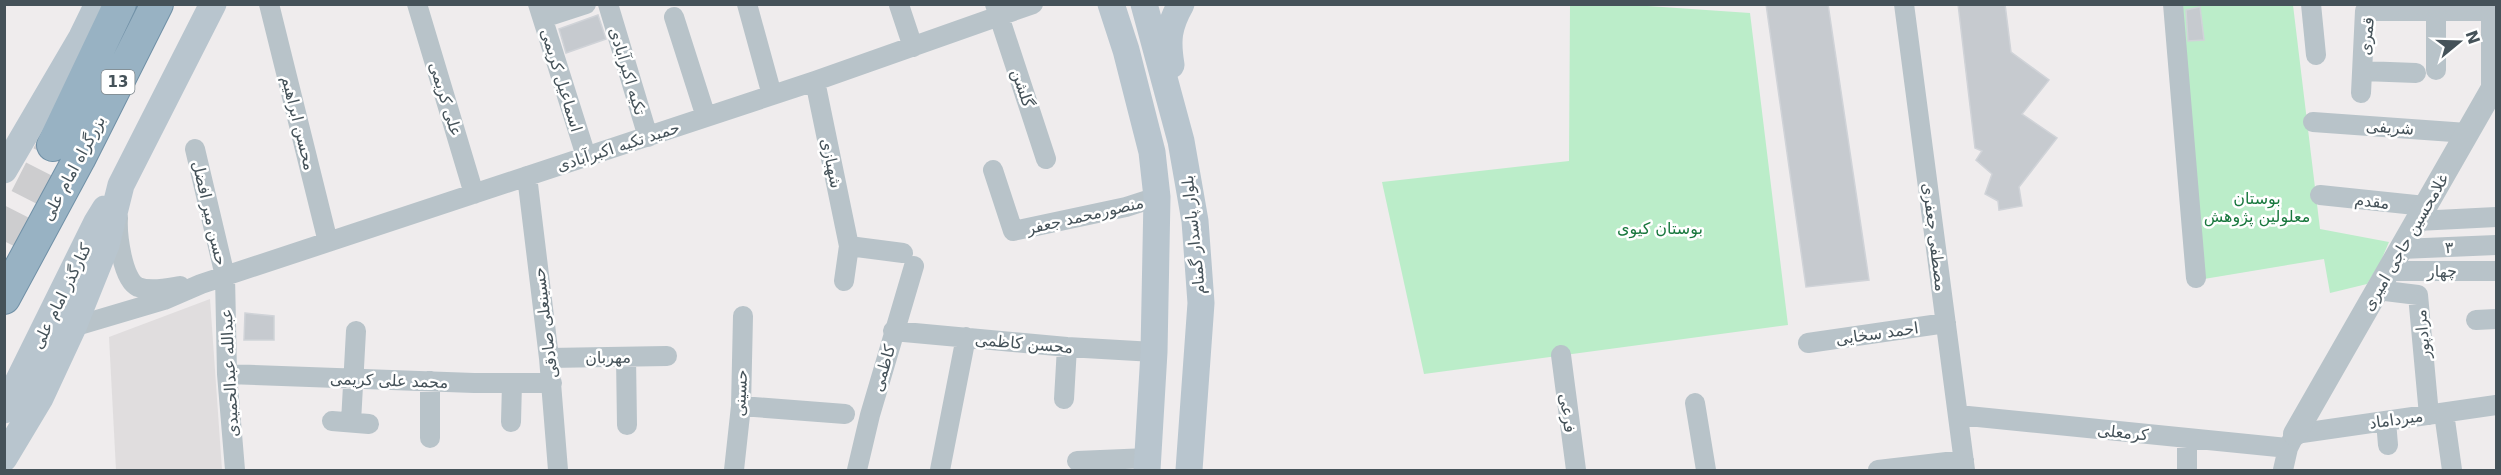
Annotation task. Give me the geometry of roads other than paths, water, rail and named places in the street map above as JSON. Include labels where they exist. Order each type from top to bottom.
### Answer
[{"type":"highway","name":"13","points":[[66,152],[120,4]]},
{"type":"highway","name":"بزرگراه امام علی","points":[[4,298],[66,152],[157,4]]},
{"type":"main road","points":[[4,170],[82,37],[98,4]]},
{"type":"main road","points":[[4,458],[40,398],[73,327],[106,245],[121,185],[213,4]]},
{"type":"main road","name":"بلوار پاسدار گمنام","points":[[1111,4],[1126,50],[1152,152],[1157,197],[1154,352],[1148,464]]},
{"type":"main road","name":"بلوار پاسدار گمنام","points":[[1144,4],[1181,141],[1195,221],[1201,303],[1189,471]]},
{"type":"main road","points":[[1181,4],[1172,21],[1168,42],[1181,141]]},
{"type":"main road","name":"کنارگذر امام علی","points":[[4,410],[97,222],[121,185]]},
{"type":"street","name":"محسن ابراهیم","points":[[269,4],[328,242]]},
{"type":"street","name":"علی کریمی","points":[[417,4],[474,194]]},
{"type":"street","points":[[541,11],[586,4]]},
{"type":"street","name":"تکیه اکبرآبادی","points":[[608,4],[648,136]]},
{"type":"street","points":[[747,4],[772,95]]},
{"type":"street","name":"حمید تکیه اکبرآبادی","points":[[73,327],[164,300],[201,284],[815,81],[913,47],[997,11],[1033,4]]},
{"type":"street","name":"مصطفی جعفری","points":[[1904,4],[1964,465]]},
{"type":"street","points":[[2173,4],[2196,278]]},
{"type":"street","points":[[2311,4],[2316,55]]},
{"type":"street","points":[[899,5],[913,47]]},
{"type":"street","name":"قمری","points":[[2361,93],[2365,10],[2493,8]]},
{"type":"street","name":"غلامحسین حاجی امیری","points":[[2283,471],[2291,441],[2493,88],[2493,8]]},
{"type":"street","points":[[2436,10],[2436,70]]},
{"type":"street","name":"اسماعیل کریمی","points":[[541,11],[586,156]]},
{"type":"street","name":"گلشن","points":[[997,11],[1046,159]]},
{"type":"street","points":[[674,17],[706,117]]},
{"type":"street","points":[[2362,71],[2416,73]]},
{"type":"street","name":"شهبازی","points":[[815,81],[849,246],[844,281]]},
{"type":"street","name":"شریفی","points":[[2313,122],[2467,133]]},
{"type":"street","name":"حسن میر افضل","points":[[195,149],[225,276]]},
{"type":"street","name":"منصورمحمد جعفر","points":[[993,170],[1014,231],[1126,207],[1157,197]]},
{"type":"street","name":"حسینعلی صادقی","points":[[527,176],[552,383],[558,471]]},
{"type":"street","name":"حمید تکیه اکبرآبادی","points":[[121,185],[117,230],[129,278],[140,288],[155,289],[201,284]]},
{"type":"street","name":"مقدم","points":[[2320,195],[2421,214],[2496,217]]},
{"type":"street","name":"۳","points":[[2401,249],[2496,245]]},
{"type":"street","name":"کاظمی","points":[[849,246],[908,260],[894,331],[857,471]]},
{"type":"street","name":"چهار","points":[[2383,280],[2496,271]]},
{"type":"street","name":"عبدالله عبدالحمیدی","points":[[225,276],[227,374],[235,471]]},
{"type":"street","name":"مرادپور","points":[[2383,280],[2418,295],[2436,414]]},
{"type":"street","name":"حسینی","points":[[734,471],[741,406],[743,316]]},
{"type":"street","points":[[2476,320],[2496,319]]},
{"type":"street","name":"احمد سخایی","points":[[1808,343],[1946,323]]},
{"type":"street","points":[[351,422],[356,331]]},
{"type":"street","name":"محسن کاظمی","points":[[894,331],[1067,347],[1154,352]]},
{"type":"street","points":[[940,471],[966,337]]},
{"type":"street","points":[[1064,399],[1067,347]]},
{"type":"street","name":"فرعی","points":[[1561,355],[1576,471]]},
{"type":"street","name":"مهربان","points":[[549,358],[667,356]]},
{"type":"street","points":[[626,357],[627,425]]},
{"type":"street","name":"محمد علی کریمی","points":[[227,374],[552,383]]},
{"type":"street","points":[[430,381],[430,438]]},
{"type":"street","points":[[511,422],[512,383]]},
{"type":"street","points":[[1695,403],[1706,471]]},
{"type":"street","name":"میرداماد","points":[[2291,441],[2386,421],[2496,405]]},
{"type":"street","points":[[741,406],[845,414]]},
{"type":"street","points":[[2436,414],[2452,471]]},
{"type":"street","name":"کرمعلی","points":[[1958,415],[2187,438],[2291,441]]},
{"type":"street","points":[[2386,421],[2388,445]]},
{"type":"street","points":[[2187,438],[2187,471]]},
{"type":"street","points":[[1077,461],[1148,464]]},
{"type":"street","points":[[1878,471],[1964,465]]},
{"type":"tunnel","points":[[4,241],[53,145]]},
{"type":"park label","name":"بوستان معلولین پژوهش","points":[[2257,207]]},
{"type":"park label","name":"بوستان کیوی","points":[[1660,228]]}]
